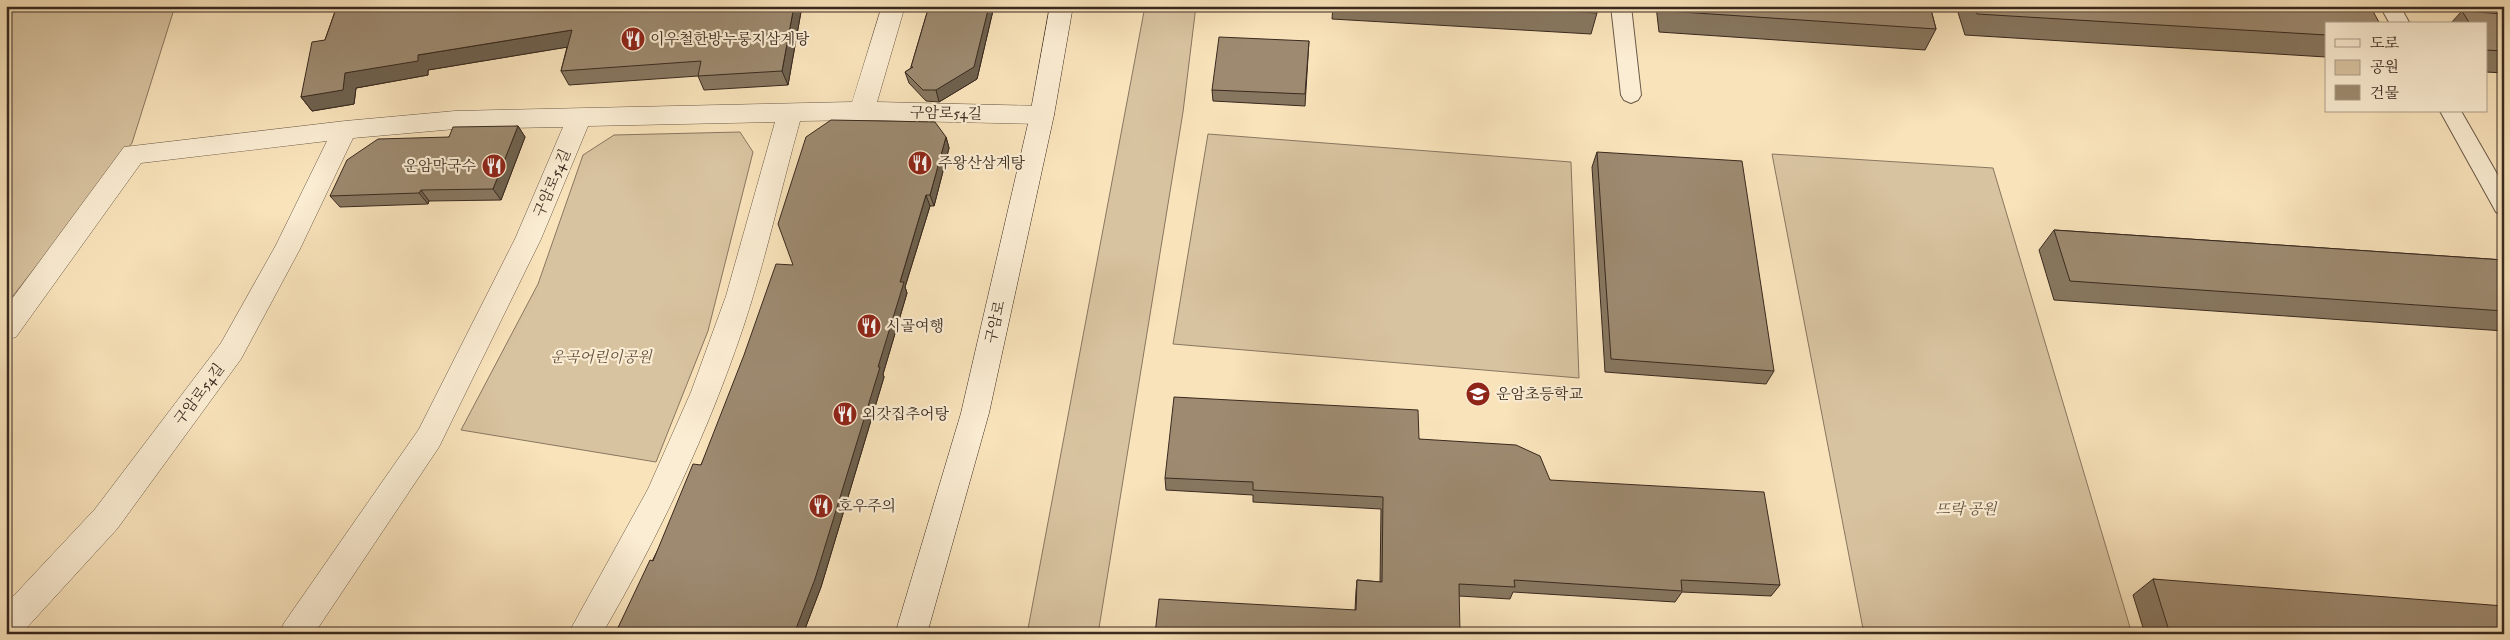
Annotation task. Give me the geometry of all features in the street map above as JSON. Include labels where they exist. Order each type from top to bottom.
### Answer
[{"type":"street","points":[[862,111],[894,6]]},
{"type":"street","name":"구암로","points":[[911,634],[975,413],[1042,115],[1062,6]]},
{"type":"street","name":"구암로54길","points":[[6,329],[133,154],[345,130],[455,120],[580,119],[862,111],[1042,115]]},
{"type":"street","points":[[584,634],[616,582],[679,456],[720,354],[790,113]]},
{"type":"street","name":"구암로54길","points":[[295,634],[429,438],[528,239],[580,119]]},
{"type":"street","name":"구암로54길","points":[[6,627],[106,519],[231,351],[287,249],[345,130]]},
{"type":"lane","points":[[1621,6],[1631,95]]},
{"type":"lane","points":[[2390,6],[2399,22]]},
{"type":"lane","points":[[2451,112],[2504,206]]},
{"type":"green space","points":[[6,6],[175,6],[132,143],[6,305]]},
{"type":"green space","points":[[1145,6],[1196,6],[1183,112],[1098,634],[1027,634]]},
{"type":"green space","name":"운곡어린이공원","points":[[740,132],[753,152],[708,331],[656,462],[461,430],[538,284],[583,155],[614,135]]},
{"type":"green space","points":[[1208,134],[1571,162],[1579,378],[1173,344]]},
{"type":"green space","name":"뜨락 공원","points":[[1772,154],[1993,168],[2132,634],[1864,634]]},
{"type":"building","points":[[337,6],[794,6],[782,71],[698,76],[701,61],[561,71],[572,30],[418,55],[418,61],[345,73],[343,90],[301,97],[312,42],[325,40]]},
{"type":"building","points":[[929,6],[989,6],[974,67],[936,90],[923,90],[905,72],[913,67],[911,67]]},
{"type":"building","points":[[1487,6],[1596,6],[1597,13]]},
{"type":"building","points":[[1665,6],[1930,6],[1936,29],[1666,11]]},
{"type":"building","points":[[1975,6],[2370,6],[2379,22],[2325,22],[2325,35],[1977,14]]},
{"type":"building","points":[[2462,11],[2504,14],[2504,51],[2488,50],[2488,22],[2469,22]]},
{"type":"building","points":[[1219,37],[1309,41],[1305,94],[1212,90]]},
{"type":"building","points":[[831,120],[935,122],[946,137],[930,195],[926,195],[900,282],[904,282],[878,367],[880,367],[815,579],[794,634],[615,634],[650,560],[653,561],[693,464],[701,465],[744,355],[776,264],[793,265],[778,224],[806,137]]},
{"type":"building","points":[[518,126],[493,189],[421,190],[419,193],[330,196],[347,160],[378,139],[449,137],[453,127]]},
{"type":"building","points":[[1597,152],[1742,161],[1774,371],[1611,359]]},
{"type":"building","points":[[2054,230],[2504,260],[2504,311],[2070,281]]},
{"type":"building","points":[[1174,397],[1418,410],[1419,439],[1516,445],[1540,456],[1550,480],[1764,492],[1780,585],[1681,580],[1682,591],[1514,580],[1515,587],[1459,584],[1460,634],[1155,634],[1159,599],[1356,610],[1357,580],[1382,582],[1383,497],[1253,490],[1253,482],[1165,478]]},
{"type":"building","points":[[2153,579],[2504,606],[2504,634],[2170,634]]},
{"type":"place","name":"이우철한방누룽지삼계탕","points":[[633,39]]},
{"type":"place","name":"주왕산삼계탕","points":[[920,163]]},
{"type":"place","name":"운암막국수","points":[[494,166]]},
{"type":"place","name":"시골여행","points":[[869,326]]},
{"type":"place","name":"운암초등학교","points":[[1478,394]]},
{"type":"place","name":"외갓집추어탕","points":[[845,414]]},
{"type":"place","name":"호우주의","points":[[821,506]]}]
